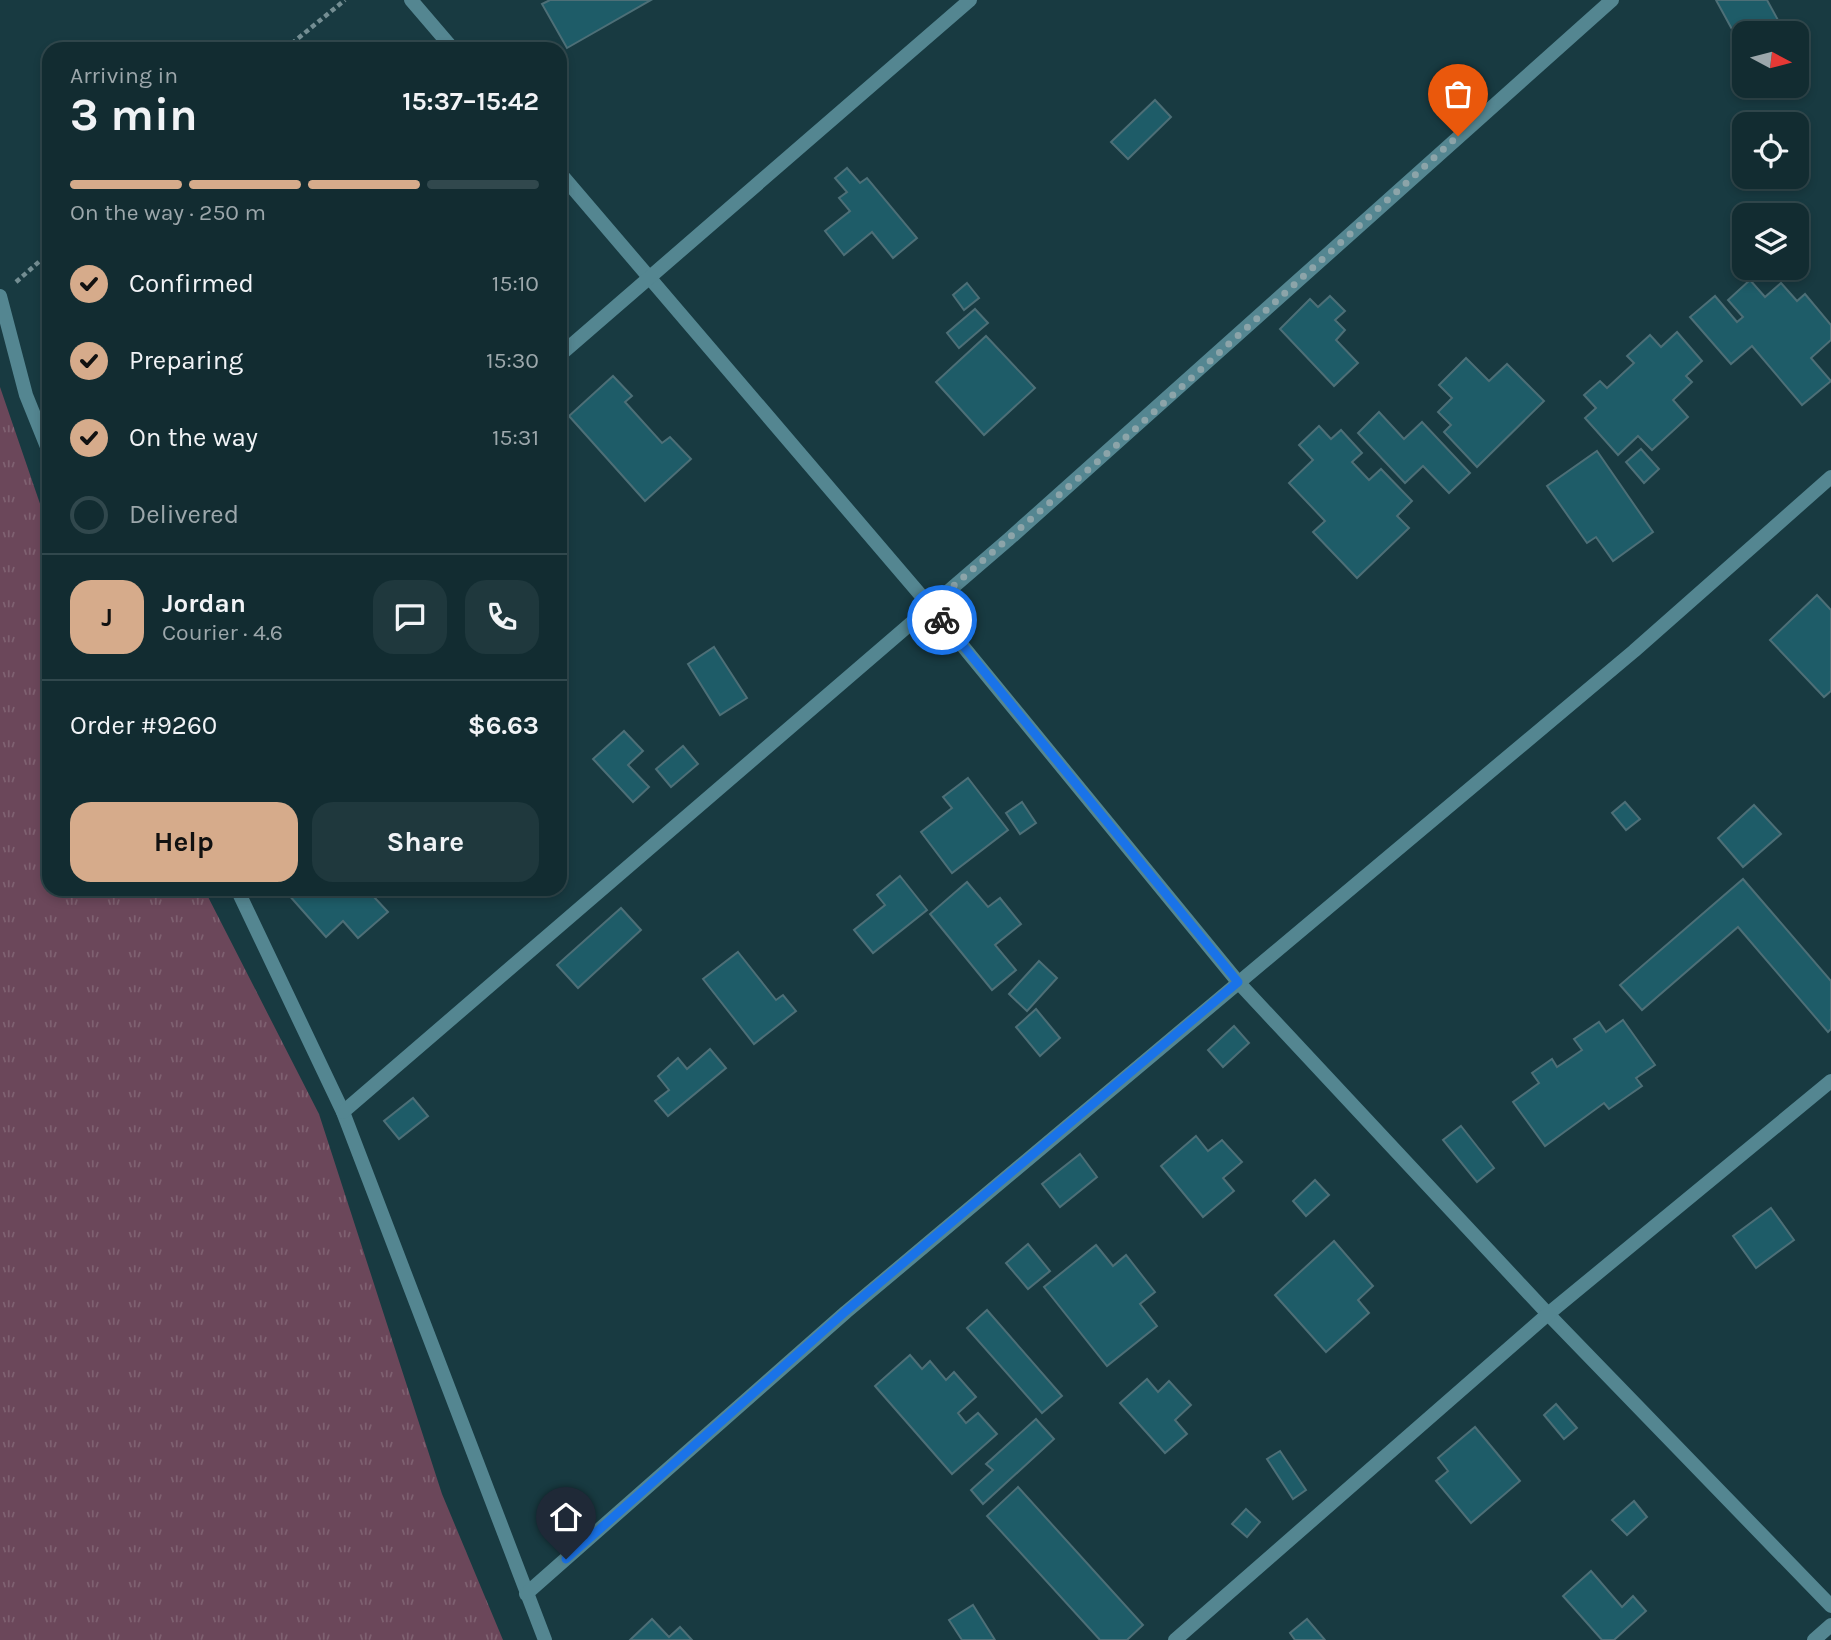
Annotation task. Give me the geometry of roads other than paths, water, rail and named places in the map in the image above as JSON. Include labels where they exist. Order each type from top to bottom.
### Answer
[{"type":"street","points":[[411,0],[447,42]]},
{"type":"street","points":[[567,349],[970,0]]},
{"type":"street","points":[[343,1112],[1133,431],[1612,0]]},
{"type":"street","points":[[567,181],[930,606],[1238,982],[1548,1314],[1831,1605]]},
{"type":"street","points":[[5,292],[26,395],[42,435]]},
{"type":"street","points":[[526,1594],[846,1311],[1634,651],[1831,477]]},
{"type":"street","points":[[240,896],[343,1112],[545,1640]]},
{"type":"street","points":[[1175,1640],[1548,1314],[1831,1081]]},
{"type":"street","points":[[1814,1640],[1831,1625]]}]
